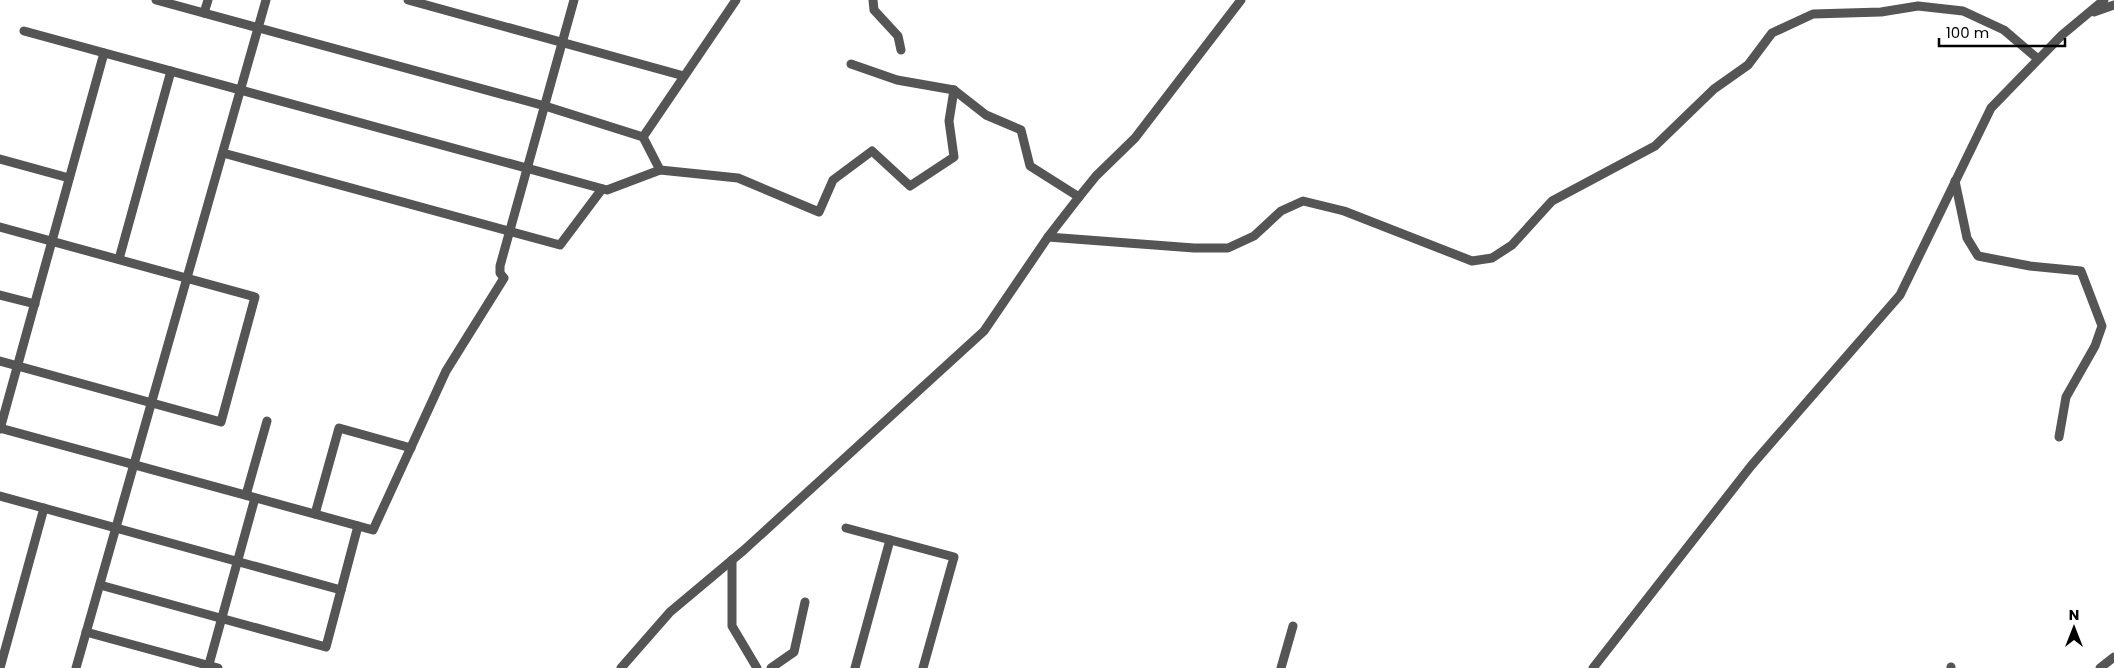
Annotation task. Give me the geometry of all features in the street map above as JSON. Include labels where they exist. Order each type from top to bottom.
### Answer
[{"type":"street","points":[[156,0],[545,106],[643,137],[660,170]]},
{"type":"street","points":[[204,13],[208,0]]},
{"type":"street","points":[[76,668],[266,0]]},
{"type":"street","points":[[408,0],[684,76]]},
{"type":"street","points":[[442,10],[444,0]]},
{"type":"street","points":[[104,53],[0,428],[373,530],[446,371],[504,278],[500,273],[500,266],[574,0]]},
{"type":"street","points":[[643,137],[736,0]]},
{"type":"street","points":[[873,0],[874,10],[898,36],[901,50]]},
{"type":"street","points":[[621,668],[670,612],[732,560],[984,331],[1048,237],[1079,197],[1096,176],[1135,138],[1241,0]]},
{"type":"street","points":[[1593,668],[1750,466],[1900,295],[1991,108],[2062,35],[2091,13],[2104,0]]},
{"type":"street","points":[[2091,13],[2114,5]]},
{"type":"street","points":[[1048,237],[1194,248],[1228,248],[1254,236],[1281,211],[1303,201],[1344,211],[1472,261],[1492,258],[1512,245],[1552,200],[1655,146],[1714,89],[1748,65],[1772,33],[1813,14],[1881,12],[1918,6],[1963,11],[2004,30],[2038,59]]},
{"type":"street","points":[[24,32],[602,189],[607,190],[660,170],[738,178],[819,212],[833,180],[872,151],[910,186],[954,157],[949,120],[954,90]]},
{"type":"street","points":[[851,64],[897,80],[954,90],[986,115],[1021,130],[1030,166],[1079,197]]},
{"type":"street","points":[[119,259],[171,71]]},
{"type":"street","points":[[222,153],[560,245],[602,189]]},
{"type":"street","points":[[0,159],[69,178]]},
{"type":"street","points":[[1954,181],[1967,238],[1978,256],[2030,266],[2081,272],[2102,326],[2095,346],[2066,397],[2059,438]]},
{"type":"street","points":[[0,227],[255,296],[221,422],[0,362]]},
{"type":"street","points":[[0,295],[35,304]]},
{"type":"street","points":[[86,632],[212,667],[222,618],[238,561],[267,421]]},
{"type":"street","points":[[315,514],[339,428],[411,448]]},
{"type":"street","points":[[0,496],[341,590]]},
{"type":"street","points":[[0,668],[44,508]]},
{"type":"street","points":[[100,585],[326,647],[358,526]]},
{"type":"street","points":[[846,528],[954,557],[923,668]]},
{"type":"street","points":[[855,668],[890,540]]},
{"type":"street","points":[[732,560],[732,626],[757,668]]},
{"type":"street","points":[[771,668],[794,652],[805,602]]},
{"type":"street","points":[[1281,668],[1293,626]]},
{"type":"street","points":[[0,632],[10,634]]},
{"type":"street","points":[[2100,668],[2114,657]]}]
